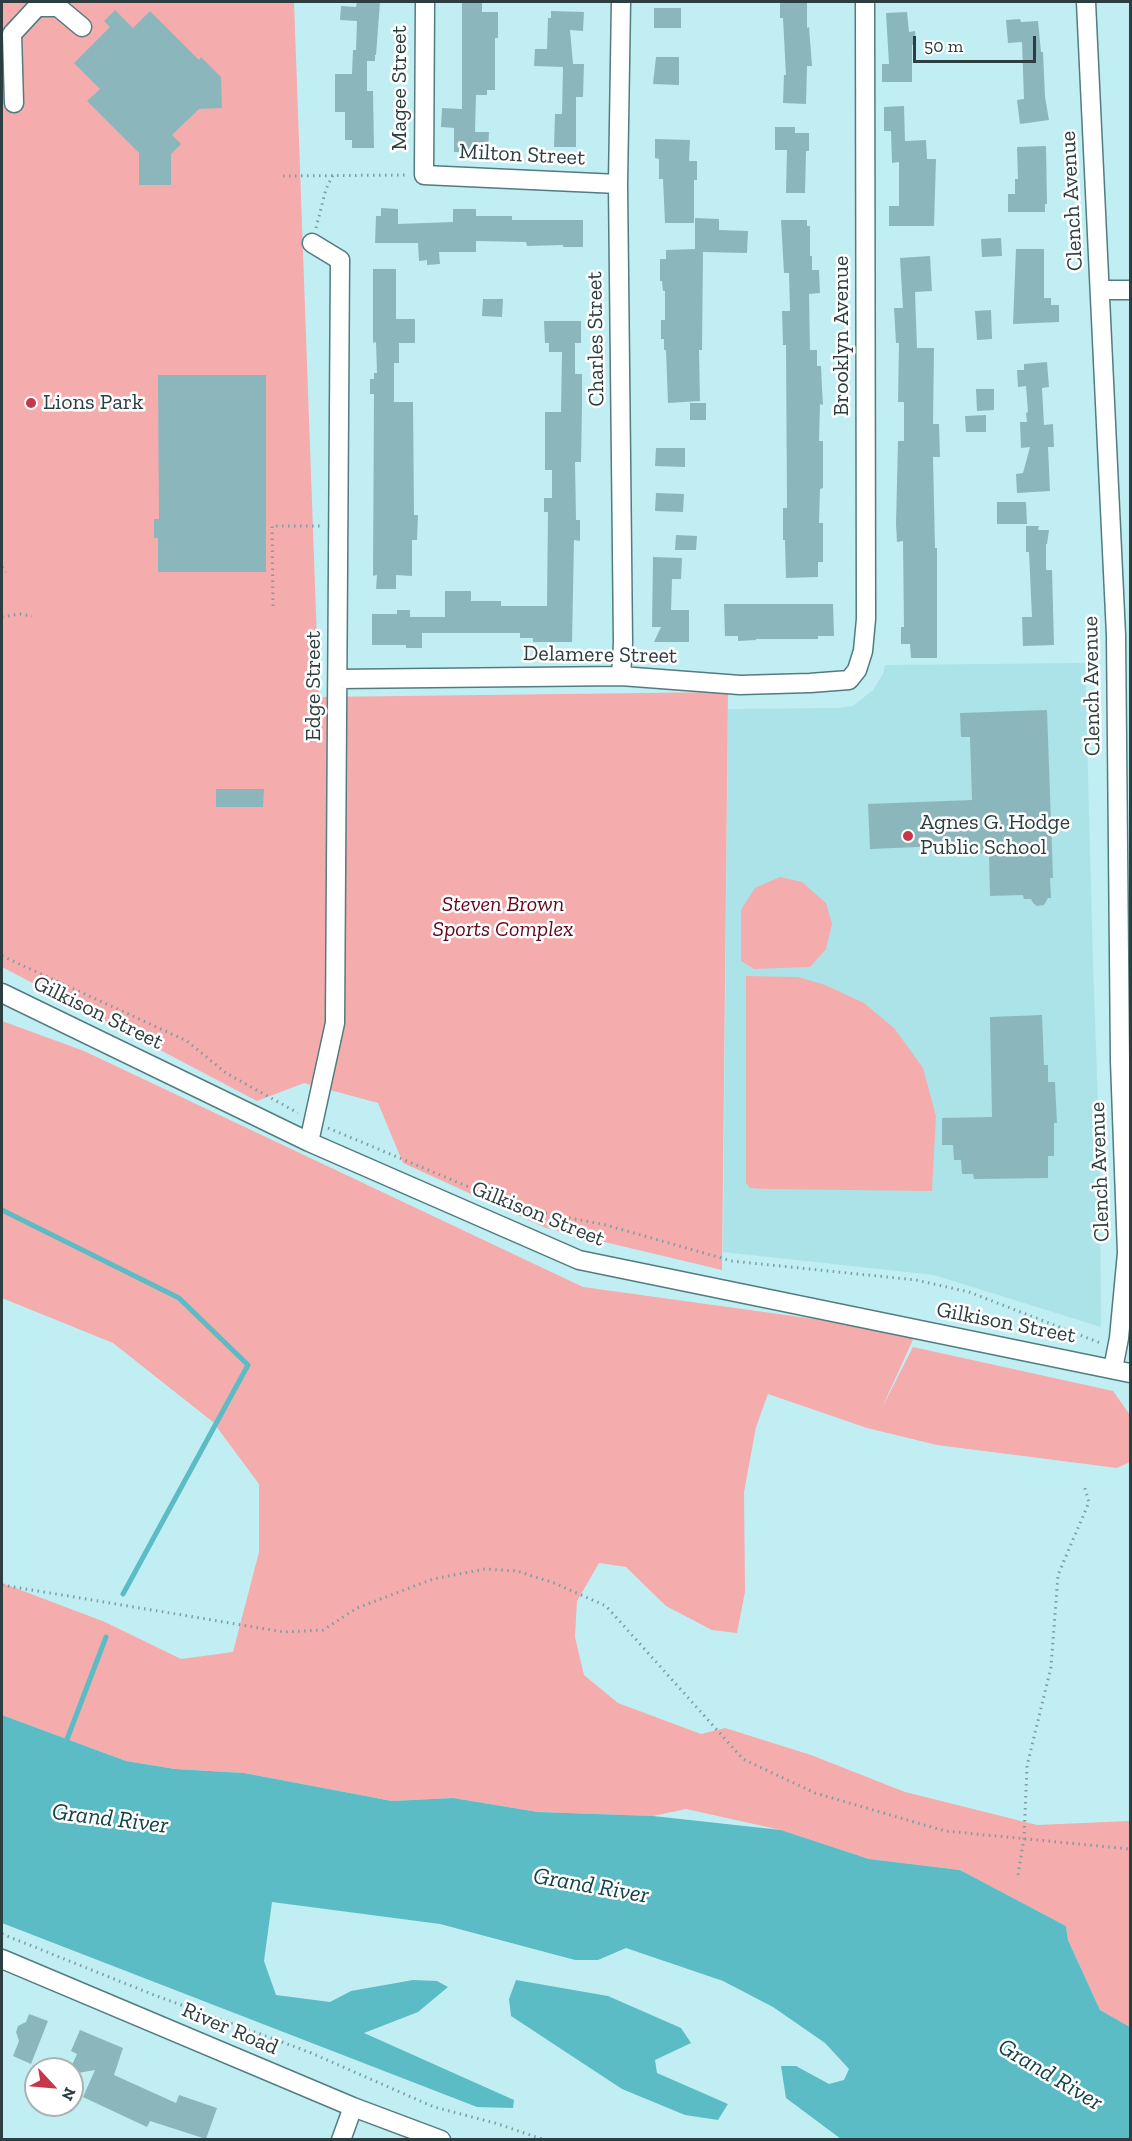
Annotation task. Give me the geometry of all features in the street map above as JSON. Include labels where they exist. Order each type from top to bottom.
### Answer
[{"type":"street","name":"Magee Street","points":[[424,175],[425,2]]},
{"type":"street","name":"Charles Street","points":[[621,2],[618,184],[623,620],[621,676]]},
{"type":"street","name":"Brooklyn Avenue","points":[[857,670],[863,651],[866,619],[865,2]]},
{"type":"street","name":"Clench Avenue","points":[[1086,2],[1100,290],[1123,634],[1127,1253],[1116,1349],[1122,1371]]},
{"type":"street","points":[[14,103],[12,34],[38,7],[58,7],[82,27]]},
{"type":"street","name":"Milton Street","points":[[424,175],[618,184]]},
{"type":"street","name":"Edge Street","points":[[309,1143],[335,1023],[340,260],[312,243]]},
{"type":"street","points":[[1100,290],[1131,290]]},
{"type":"street","name":"Delamere Street","points":[[338,679],[621,676],[740,685],[849,680],[857,670]]},
{"type":"street","name":"Gilkison Street","points":[[2,993],[309,1143],[579,1260],[1122,1371]]},
{"type":"street","name":"River Road","points":[[2,1959],[353,2107],[441,2139]]},
{"type":"street","points":[[341,2139],[353,2107]]},
{"type":"path","points":[[312,243],[333,175]]},
{"type":"path","points":[[283,176],[424,175]]},
{"type":"path","points":[[273,606],[273,526],[339,526]]},
{"type":"path","points":[[2,567],[6,572]]},
{"type":"path","points":[[2,617],[20,614],[32,616]]},
{"type":"path","points":[[2,956],[187,1041],[226,1073],[313,1122],[519,1208],[606,1225],[732,1261],[916,1280],[948,1287],[969,1292],[1043,1323],[1116,1349]]},
{"type":"path","points":[[1018,1875],[1024,1838],[1026,1766],[1051,1667],[1058,1575],[1089,1502],[1084,1485]]},
{"type":"path","points":[[2,1585],[284,1632],[323,1630],[357,1608],[433,1580],[485,1569],[518,1571],[554,1583],[606,1606],[743,1759],[815,1792],[945,1831],[1131,1849]]},
{"type":"path","points":[[2,1934],[154,1995],[309,2052],[434,2107],[545,2139]]},
{"type":"shaded area","points":[[1085,663],[1100,1162],[1101,1327],[934,1275],[723,1252],[728,709],[853,706],[873,690],[883,674],[885,665]]},
{"type":"green space","name":"Steven Brown Sports Complex","points":[[2,2],[294,2],[319,697],[728,692],[722,1270],[546,1228],[403,1163],[378,1103],[304,1083],[257,1101],[2,967]]},
{"type":"green space","points":[[780,877],[802,882],[826,903],[832,924],[826,949],[810,967],[754,969],[741,961],[741,910],[755,888]]},
{"type":"green space","points":[[746,976],[798,977],[825,985],[864,1003],[894,1028],[923,1068],[936,1116],[932,1191],[750,1188],[746,1183]]},
{"type":"green space","points":[[2,1021],[84,1051],[583,1287],[916,1333],[881,1410],[913,1347],[1113,1391],[1130,1415],[1130,1462],[1117,1468],[937,1445],[867,1428],[768,1394],[756,1427],[744,1492],[745,1592],[737,1633],[712,1630],[666,1606],[626,1567],[599,1563],[577,1601],[575,1637],[584,1675],[618,1703],[701,1734],[725,1728],[811,1755],[905,1792],[1037,1825],[1130,1821],[1130,2027],[1100,2010],[1068,1940],[1066,1926],[960,1870],[869,1859],[781,1830],[686,1809],[653,1816],[538,1812],[453,1798],[392,1801],[244,1773],[175,1769],[126,1761],[2,1715],[2,1583],[105,1622],[181,1659],[233,1652],[259,1552],[259,1484],[213,1422],[113,1343],[2,1298]]},
{"type":"water","name":"Grand River","points":[[2,1715],[126,1761],[175,1769],[244,1773],[392,1801],[453,1798],[538,1812],[653,1816],[781,1830],[869,1859],[960,1870],[1066,1926],[1068,1940],[1100,2010],[1130,2027],[1130,2139],[841,2139],[786,2098],[781,2066],[796,2066],[829,2084],[844,2080],[849,2069],[825,2043],[773,2007],[723,1981],[626,1948],[598,1960],[575,1960],[440,1924],[272,1902],[264,1961],[276,1995],[330,2002],[351,1991],[413,1980],[437,1981],[448,1987],[418,2012],[364,2033],[514,2100],[513,2108],[477,2107],[2,1923]]},
{"type":"water","points":[[516,1980],[608,1996],[681,2028],[691,2043],[655,2060],[657,2073],[728,2104],[718,2120],[685,2115],[622,2089],[511,2016],[509,1999]]},
{"type":"building","points":[[357,2],[380,2],[375,61],[367,61],[367,91],[373,91],[374,148],[352,148],[352,140],[345,140],[345,112],[335,112],[335,74],[352,74],[353,50],[356,50],[357,21],[340,20],[341,6],[356,7]]},
{"type":"building","points":[[462,2],[482,2],[482,12],[498,12],[498,38],[495,38],[495,90],[487,90],[487,95],[476,95],[475,132],[489,132],[488,152],[454,152],[454,128],[441,127],[442,108],[462,109]]},
{"type":"building","points":[[780,2],[807,2],[807,28],[809,27],[812,66],[807,66],[806,104],[783,103],[784,75],[786,75]]},
{"type":"building","points":[[654,8],[681,8],[681,28],[654,28]]},
{"type":"building","points":[[115,10],[133,28],[150,11],[199,60],[201,57],[221,77],[222,108],[199,109],[172,135],[181,144],[171,154],[171,185],[139,185],[139,153],[87,101],[100,89],[74,63],[110,27],[104,21]]},
{"type":"building","points":[[551,11],[584,12],[583,31],[570,30],[573,64],[584,64],[583,97],[576,97],[576,147],[554,147],[555,114],[562,114],[563,67],[534,66],[535,49],[547,49],[548,18],[551,18]]},
{"type":"building","points":[[907,12],[909,32],[915,31],[916,44],[912,45],[912,82],[882,82],[882,64],[889,64],[886,13]]},
{"type":"building","points":[[1020,19],[1021,22],[1038,21],[1049,120],[1020,124],[1017,100],[1024,99],[1022,42],[1008,43],[1006,20]]},
{"type":"building","points":[[656,57],[679,57],[679,85],[653,84]]},
{"type":"building","points":[[904,106],[905,141],[926,140],[927,159],[936,159],[934,226],[889,226],[889,206],[899,206],[899,162],[892,163],[891,131],[884,131],[884,107]]},
{"type":"building","points":[[775,127],[795,127],[795,133],[809,133],[805,193],[786,193],[787,150],[775,150]]},
{"type":"building","points":[[655,139],[690,140],[689,161],[697,161],[697,180],[694,180],[694,223],[665,223],[663,179],[659,179],[659,159],[655,158]]},
{"type":"building","points":[[1046,146],[1047,204],[1045,204],[1045,212],[1008,212],[1008,194],[1015,194],[1015,179],[1018,179],[1017,147]]},
{"type":"building","points":[[381,208],[398,209],[398,224],[453,222],[453,209],[476,209],[476,216],[512,216],[512,220],[583,220],[583,247],[527,246],[526,242],[476,241],[476,252],[439,252],[440,264],[427,265],[427,260],[419,261],[418,243],[375,243],[376,216],[381,216]]},
{"type":"building","points":[[695,218],[719,219],[719,230],[748,231],[747,253],[703,252],[702,350],[699,350],[700,401],[668,403],[666,350],[664,350],[664,339],[661,339],[661,320],[665,320],[665,291],[660,281],[660,259],[666,259],[666,250],[695,249]]},
{"type":"building","points":[[781,220],[807,220],[807,226],[810,226],[812,270],[819,270],[820,293],[809,294],[810,350],[817,350],[817,366],[821,366],[823,405],[820,404],[819,441],[823,441],[823,488],[820,489],[819,523],[823,523],[823,562],[818,562],[818,577],[786,578],[783,508],[787,508],[786,345],[783,345],[782,311],[790,311],[789,273],[784,273]]},
{"type":"building","points":[[1001,238],[1002,256],[982,257],[981,239]]},
{"type":"building","points":[[1016,249],[1044,249],[1044,298],[1051,298],[1051,305],[1059,305],[1059,322],[1013,324]]},
{"type":"building","points":[[930,256],[932,291],[915,292],[917,348],[934,348],[933,424],[939,424],[940,457],[933,457],[935,548],[937,548],[937,658],[911,658],[910,644],[901,644],[901,627],[904,627],[903,541],[897,542],[896,524],[898,441],[904,441],[904,402],[898,402],[899,343],[896,343],[894,308],[903,308],[900,258]]},
{"type":"building","points":[[373,269],[396,269],[396,319],[415,319],[415,343],[399,343],[399,363],[394,363],[394,402],[413,402],[414,515],[418,515],[417,540],[412,540],[412,576],[396,575],[396,589],[376,589],[377,575],[373,576],[374,394],[370,394],[370,379],[374,379],[374,373],[377,373],[376,342],[373,343]]},
{"type":"building","points":[[483,299],[503,299],[502,317],[482,316]]},
{"type":"building","points":[[991,310],[992,339],[977,340],[975,311]]},
{"type":"building","points":[[544,321],[581,321],[581,343],[575,343],[575,374],[582,374],[582,406],[581,462],[575,462],[576,520],[580,520],[580,541],[574,540],[572,642],[533,642],[533,638],[520,638],[520,633],[422,633],[422,648],[406,648],[406,645],[372,645],[372,614],[397,614],[397,610],[410,610],[410,617],[445,617],[445,591],[471,591],[471,601],[501,601],[501,606],[547,606],[548,512],[544,512],[544,498],[552,498],[552,470],[545,470],[545,412],[561,412],[562,352],[549,352],[549,343],[545,343]]},
{"type":"building","points":[[1047,362],[1049,387],[1042,388],[1044,425],[1053,424],[1054,447],[1048,447],[1050,491],[1017,493],[1016,474],[1023,473],[1030,447],[1021,448],[1020,422],[1027,422],[1026,413],[1028,412],[1026,386],[1018,387],[1017,370],[1024,370],[1024,364]]},
{"type":"building","points":[[158,375],[266,375],[266,572],[158,572],[158,538],[154,538],[154,519],[159,519]]},
{"type":"building","points":[[976,389],[994,389],[994,410],[977,411]]},
{"type":"building","points":[[690,403],[706,403],[706,420],[690,420]]},
{"type":"building","points":[[986,415],[986,432],[966,432],[965,416]]},
{"type":"building","points":[[656,448],[685,448],[685,467],[655,466]]},
{"type":"building","points":[[656,493],[684,494],[683,512],[655,511]]},
{"type":"building","points":[[997,502],[1026,502],[1027,524],[997,524]]},
{"type":"building","points":[[1026,526],[1039,526],[1038,530],[1049,530],[1046,544],[1046,570],[1052,570],[1054,645],[1023,646],[1022,617],[1032,617]]},
{"type":"building","points":[[676,535],[697,536],[696,550],[675,550]]},
{"type":"building","points":[[653,557],[682,558],[681,579],[672,579],[671,610],[689,610],[689,642],[654,642],[661,627],[652,627]]},
{"type":"building","points":[[724,604],[833,604],[834,636],[818,636],[818,639],[738,641],[738,636],[725,636]]},
{"type":"building","points":[[1047,710],[1053,878],[1050,878],[1051,898],[1048,898],[1044,905],[1037,906],[1031,899],[1024,899],[1023,895],[990,896],[989,853],[965,854],[965,845],[870,849],[868,804],[972,800],[970,737],[961,737],[960,713]]},
{"type":"building","points":[[216,789],[264,789],[263,807],[216,807]]},
{"type":"building","points":[[1042,1015],[1044,1065],[1048,1065],[1048,1082],[1055,1082],[1057,1123],[1054,1123],[1054,1156],[1048,1156],[1048,1178],[974,1179],[973,1174],[962,1174],[961,1160],[954,1160],[953,1145],[942,1145],[942,1118],[992,1117],[990,1017]]},
{"type":"building","points":[[29,2014],[48,2021],[34,2057],[24,2057],[24,2061],[13,2056],[19,2041],[16,2032],[18,2026],[26,2022]]},
{"type":"building","points":[[80,2030],[123,2048],[114,2075],[176,2103],[179,2095],[217,2108],[206,2139],[150,2121],[147,2127],[84,2097],[95,2070],[84,2072],[84,2057],[76,2057],[77,2054],[71,2051]]},
{"type":"waterway","points":[[2,1210],[179,1298],[248,1365],[123,1594]]},
{"type":"waterway","points":[[66,1742],[106,1637]]},
{"type":"place","name":"Lions Park","points":[[31,403]]},
{"type":"place","name":"Agnes G. Hodge Public School","points":[[908,836]]}]
